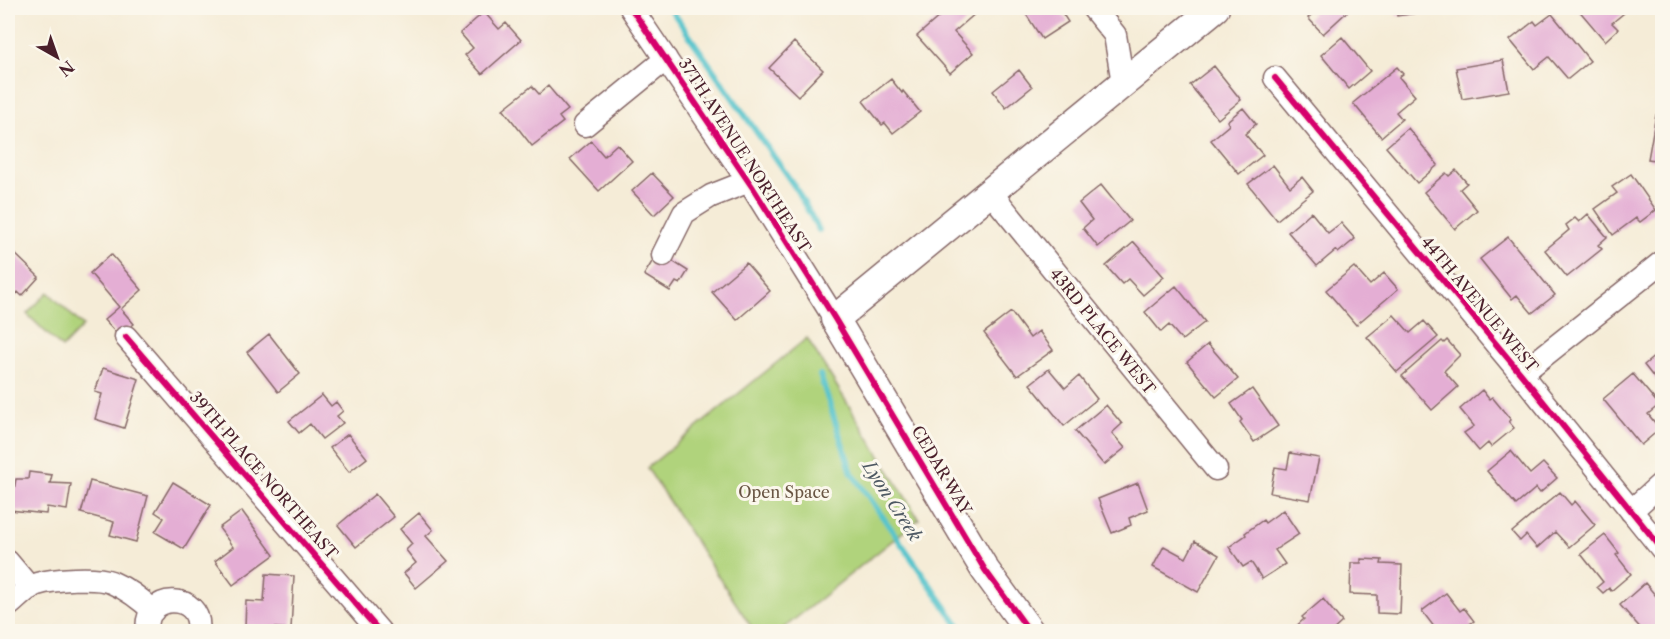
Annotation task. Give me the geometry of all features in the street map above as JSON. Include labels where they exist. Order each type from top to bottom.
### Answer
[{"type":"main road","points":[[836,320],[1215,8]]},
{"type":"main road","name":"CEDAR WAY","points":[[836,320],[985,570],[1030,632]]},
{"type":"street","name":"37TH AVENUE NORTHEAST","points":[[631,8],[749,181],[836,320]]},
{"type":"street","points":[[1093,8],[1115,35],[1123,83]]},
{"type":"street","points":[[585,125],[666,59]]},
{"type":"street","name":"44TH AVENUE WEST","points":[[1275,78],[1521,374],[1662,549]]},
{"type":"street","points":[[663,255],[684,213],[711,196],[749,181]]},
{"type":"street","name":"43RD PLACE WEST","points":[[991,193],[1216,469]]},
{"type":"street","points":[[1521,374],[1662,262]]},
{"type":"street","name":"39TH PLACE NORTHEAST","points":[[126,336],[380,632]]},
{"type":"street","points":[[1631,512],[1662,483]]},
{"type":"street","points":[[8,562],[30,588]]},
{"type":"street","points":[[8,606],[38,584],[70,579],[108,581],[139,597],[150,621]]},
{"type":"street","points":[[150,621],[159,604],[177,601],[185,603],[197,616],[198,632]]},
{"type":"green space","points":[[48,292],[83,326],[62,348],[27,314]]},
{"type":"green space","name":"Open Space","points":[[807,338],[919,519],[780,631],[754,631],[647,468]]},
{"type":"building","points":[[949,8],[973,8],[977,12],[954,32],[973,53],[950,73],[917,36]]},
{"type":"building","points":[[1022,8],[1059,8],[1068,22],[1042,39]]},
{"type":"building","points":[[1303,8],[1346,8],[1349,10],[1323,34],[1308,18],[1313,13]]},
{"type":"building","points":[[1396,8],[1424,8],[1425,12],[1397,16]]},
{"type":"building","points":[[1577,8],[1619,8],[1624,13],[1612,23],[1618,29],[1605,41]]},
{"type":"building","points":[[484,12],[499,29],[506,23],[521,40],[482,74],[465,55],[473,48],[460,33]]},
{"type":"building","points":[[1552,14],[1590,61],[1568,79],[1549,57],[1534,69],[1510,40],[1534,21],[1537,25]]},
{"type":"building","points":[[1342,37],[1370,71],[1349,89],[1321,55]]},
{"type":"building","points":[[794,42],[823,70],[798,96],[769,68]]},
{"type":"building","points":[[1503,60],[1509,91],[1462,99],[1456,68]]},
{"type":"building","points":[[1214,66],[1241,100],[1218,119],[1190,85]]},
{"type":"building","points":[[1397,67],[1403,74],[1399,77],[1415,96],[1396,112],[1402,119],[1381,137],[1353,103]]},
{"type":"building","points":[[1019,70],[1032,87],[1006,108],[993,91]]},
{"type":"building","points":[[891,79],[920,112],[893,133],[885,123],[882,125],[863,101]]},
{"type":"building","points":[[532,86],[539,94],[548,86],[568,110],[559,117],[563,122],[532,146],[503,109]]},
{"type":"building","points":[[1243,108],[1256,124],[1245,134],[1263,155],[1239,174],[1211,140],[1229,125],[1227,121]]},
{"type":"building","points":[[1656,115],[1662,117],[1662,161],[1648,159]]},
{"type":"building","points":[[1408,128],[1438,165],[1417,183],[1386,147]]},
{"type":"building","points":[[591,141],[604,156],[617,144],[632,161],[599,191],[570,159]]},
{"type":"building","points":[[1273,165],[1290,187],[1302,177],[1313,191],[1277,220],[1248,184]]},
{"type":"building","points":[[1456,170],[1467,183],[1460,189],[1477,210],[1455,229],[1424,192],[1446,173],[1449,176]]},
{"type":"building","points":[[652,173],[674,196],[654,215],[632,191]]},
{"type":"building","points":[[1631,174],[1656,210],[1640,222],[1636,218],[1613,235],[1595,209],[1617,193],[1612,187]]},
{"type":"building","points":[[1101,185],[1130,221],[1098,247],[1083,228],[1092,220],[1079,203]]},
{"type":"building","points":[[1311,212],[1328,233],[1341,223],[1355,239],[1338,253],[1336,250],[1317,266],[1288,232]]},
{"type":"building","points":[[1588,214],[1607,237],[1598,245],[1602,249],[1567,277],[1545,250],[1569,230],[1566,225],[1575,218],[1579,222]]},
{"type":"building","points":[[1508,237],[1555,295],[1532,313],[1517,295],[1512,299],[1480,259]]},
{"type":"building","points":[[1134,242],[1164,277],[1143,295],[1128,279],[1122,284],[1106,266]]},
{"type":"building","points":[[8,247],[39,277],[22,296],[18,292],[12,299],[8,295]]},
{"type":"building","points":[[658,252],[688,271],[680,284],[676,282],[670,291],[644,275]]},
{"type":"building","points":[[111,254],[142,290],[121,309],[134,324],[119,336],[104,320],[119,307],[90,273]]},
{"type":"building","points":[[746,263],[770,291],[737,320],[712,292]]},
{"type":"building","points":[[1354,267],[1370,285],[1384,273],[1398,289],[1356,325],[1326,290]]},
{"type":"building","points":[[1176,286],[1205,322],[1182,340],[1169,325],[1161,332],[1145,312]]},
{"type":"building","points":[[1011,312],[1030,338],[1039,331],[1053,350],[1017,376],[984,333]]},
{"type":"building","points":[[1394,315],[1410,333],[1424,321],[1438,337],[1397,372],[1367,337]]},
{"type":"building","points":[[269,334],[300,374],[278,392],[247,352]]},
{"type":"building","points":[[1447,340],[1460,355],[1444,371],[1458,387],[1432,410],[1402,376],[1442,341],[1444,343]]},
{"type":"building","points":[[1208,344],[1238,379],[1216,397],[1187,362]]},
{"type":"building","points":[[1662,350],[1662,388],[1644,365]]},
{"type":"building","points":[[103,368],[139,379],[124,428],[95,419],[102,394],[95,392]]},
{"type":"building","points":[[1049,369],[1065,388],[1079,376],[1097,399],[1064,426],[1030,384]]},
{"type":"building","points":[[1633,374],[1659,405],[1648,414],[1660,429],[1641,445],[1603,399]]},
{"type":"building","points":[[1252,389],[1278,426],[1254,442],[1231,404]]},
{"type":"building","points":[[1482,390],[1489,399],[1492,397],[1511,420],[1509,422],[1514,428],[1491,447],[1488,443],[1479,451],[1464,433],[1474,426],[1460,409]]},
{"type":"building","points":[[322,395],[331,406],[336,402],[343,411],[337,416],[343,423],[322,439],[310,424],[299,433],[289,421]]},
{"type":"building","points":[[1106,405],[1122,424],[1112,433],[1125,448],[1104,465],[1075,431]]},
{"type":"building","points":[[348,434],[367,458],[349,472],[330,448]]},
{"type":"building","points":[[1511,451],[1530,474],[1543,463],[1557,478],[1540,493],[1536,488],[1516,505],[1487,471]]},
{"type":"building","points":[[1290,453],[1319,458],[1310,500],[1270,493],[1275,467],[1287,469]]},
{"type":"building","points":[[29,472],[52,475],[50,483],[71,484],[67,510],[47,507],[46,514],[10,510],[16,479],[28,479]]},
{"type":"building","points":[[90,481],[148,496],[136,542],[110,535],[114,522],[81,513]]},
{"type":"building","points":[[173,482],[211,505],[184,549],[155,532],[164,518],[155,512]]},
{"type":"building","points":[[1138,483],[1148,510],[1129,518],[1131,525],[1112,533],[1098,499]]},
{"type":"building","points":[[1560,492],[1571,505],[1575,501],[1595,525],[1569,547],[1555,532],[1537,548],[1526,535],[1520,541],[1512,532]]},
{"type":"building","points":[[375,494],[394,517],[356,547],[338,525]]},
{"type":"building","points":[[1283,510],[1299,534],[1275,550],[1285,564],[1262,579],[1251,562],[1243,567],[1229,547],[1263,520],[1265,523]]},
{"type":"building","points":[[242,511],[274,555],[233,585],[215,561],[233,547],[219,528]]},
{"type":"building","points":[[419,513],[433,530],[426,536],[448,561],[416,588],[404,573],[416,563],[406,550],[412,544],[400,529]]},
{"type":"building","points":[[1605,535],[1619,553],[1616,555],[1631,574],[1611,591],[1609,588],[1603,593],[1597,587],[1603,582],[1581,554]]},
{"type":"building","points":[[1195,541],[1219,555],[1198,592],[1153,567],[1164,546],[1186,558]]},
{"type":"building","points":[[1361,559],[1382,560],[1381,564],[1402,565],[1400,614],[1377,613],[1377,595],[1350,594],[1351,563],[1361,563]]},
{"type":"building","points":[[266,574],[294,576],[291,629],[245,626],[246,601],[264,602]]},
{"type":"building","points":[[1645,583],[1662,603],[1662,626],[1656,632],[1644,632],[1620,605]]},
{"type":"building","points":[[1446,593],[1460,611],[1464,608],[1474,621],[1470,624],[1476,632],[1438,632],[1422,611]]},
{"type":"building","points":[[1323,599],[1342,622],[1331,632],[1290,632],[1304,619],[1302,617]]},
{"type":"waterway","name":"Lyon Creek","points":[[670,8],[795,187],[819,230]]},
{"type":"waterway","name":"Lyon Creek","points":[[820,375],[852,473],[963,632]]},
{"type":"cycle path","points":[[631,8],[753,188],[835,319],[985,570],[1030,632]]},
{"type":"cycle path","points":[[1275,78],[1521,374],[1662,549]]},
{"type":"cycle path","points":[[126,337],[380,632]]}]
